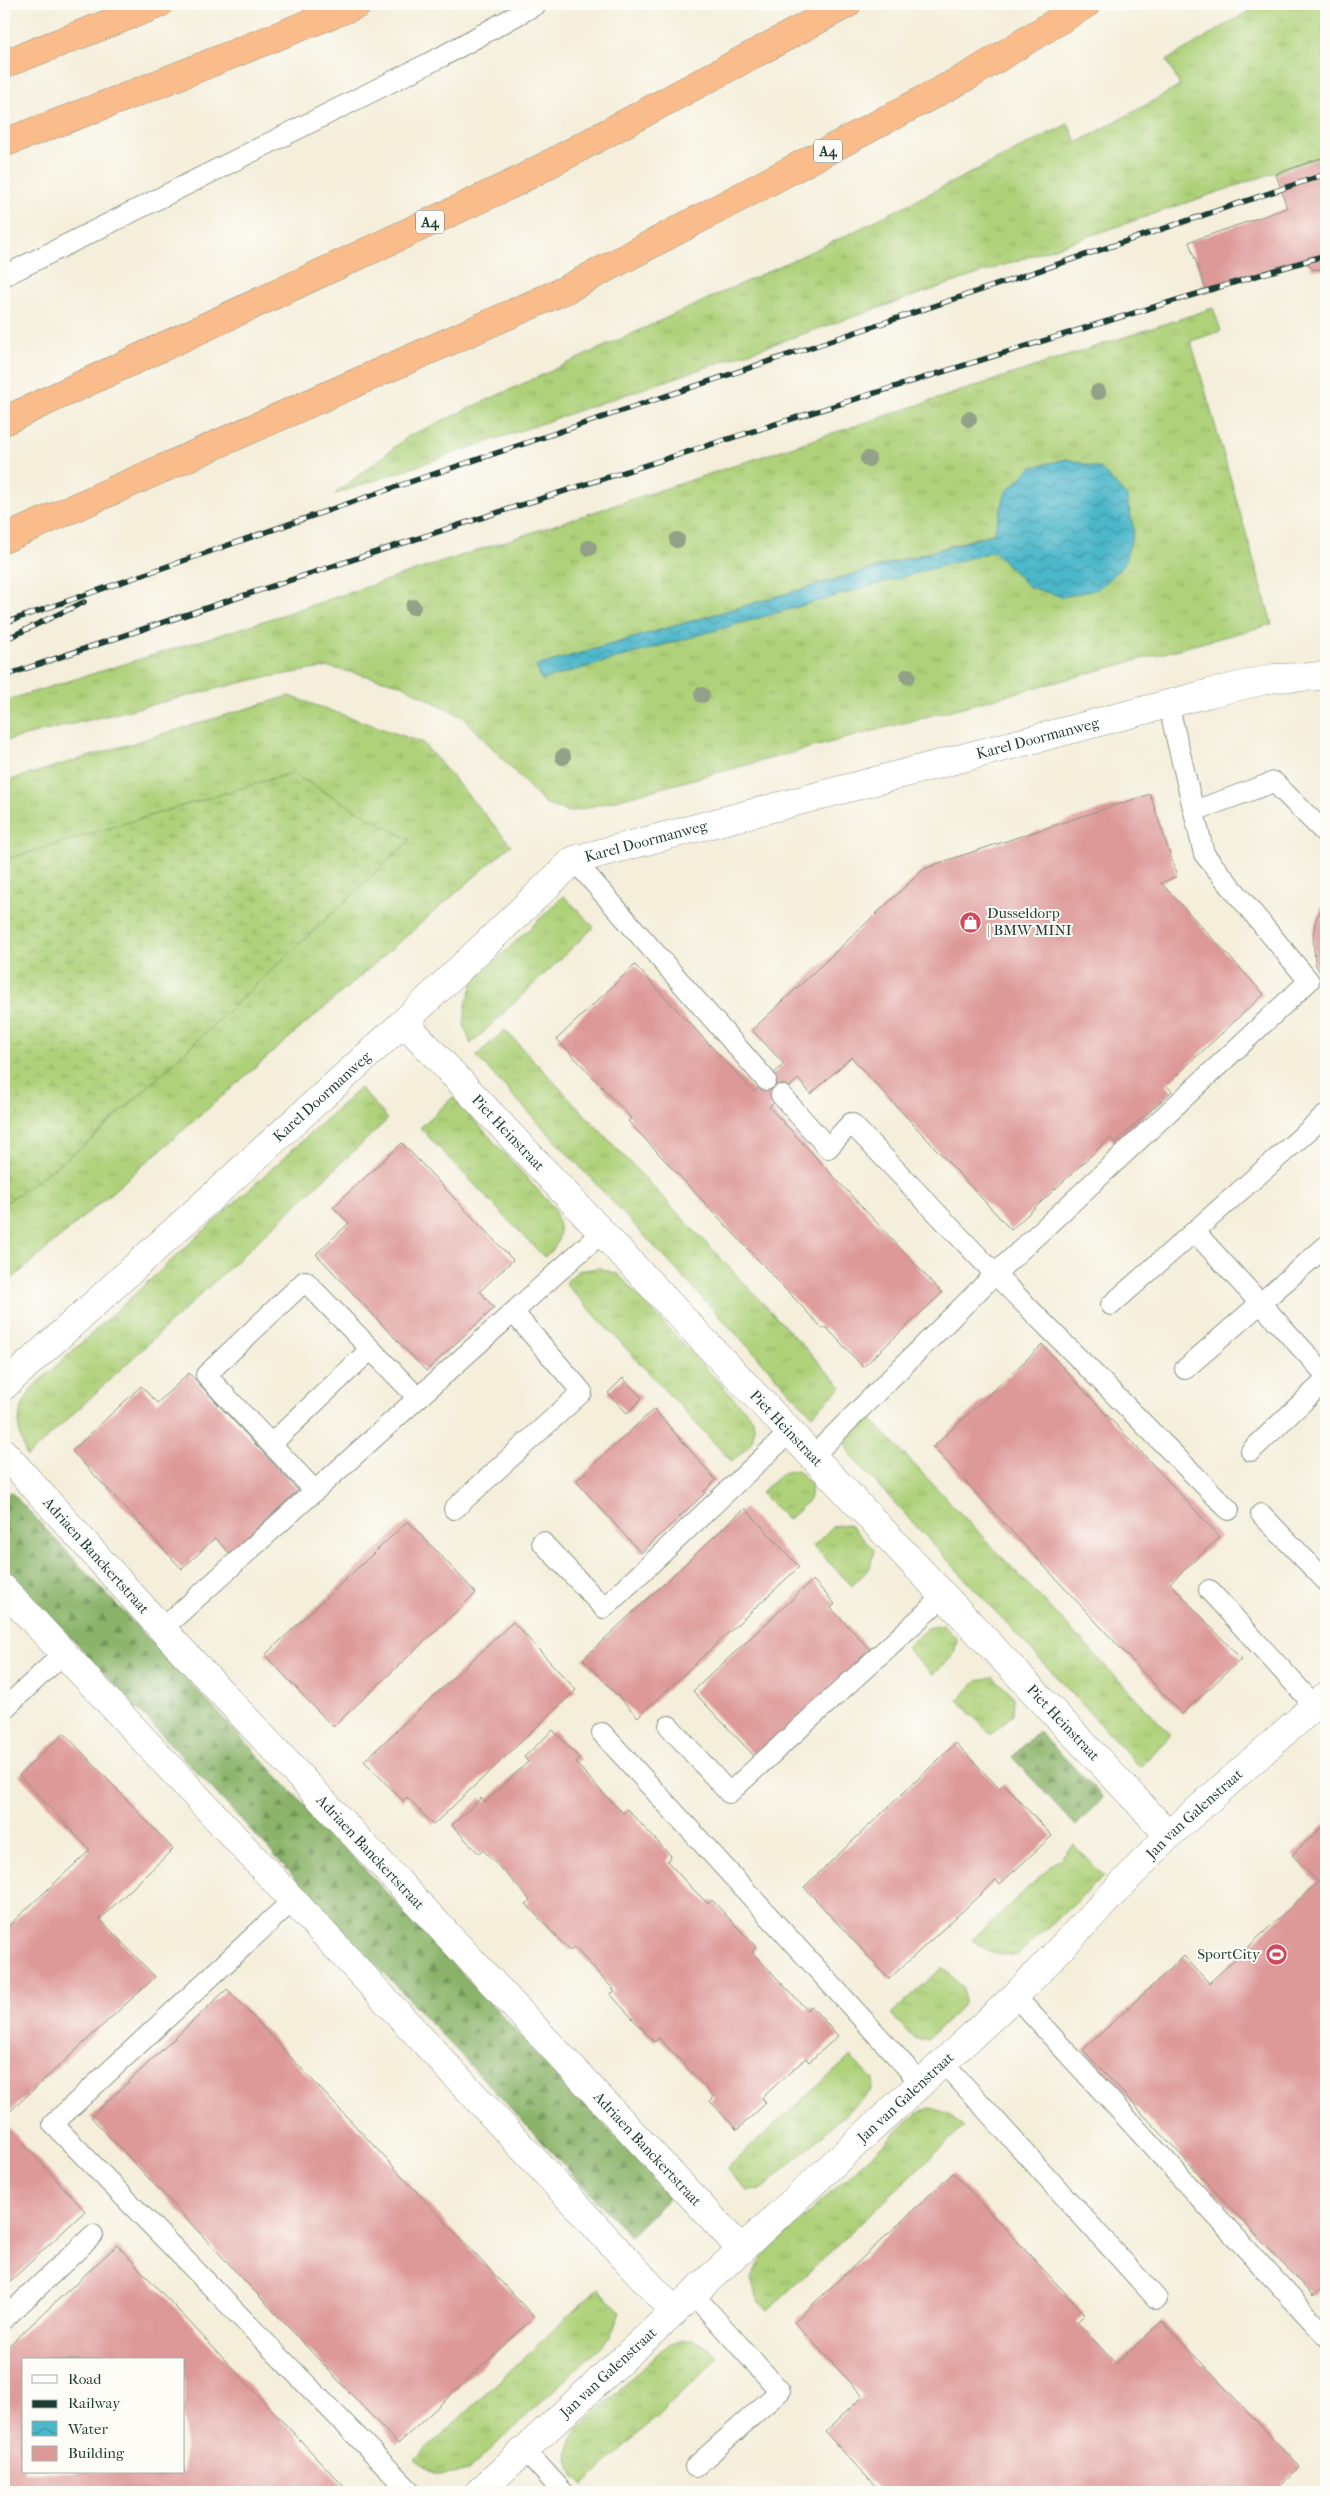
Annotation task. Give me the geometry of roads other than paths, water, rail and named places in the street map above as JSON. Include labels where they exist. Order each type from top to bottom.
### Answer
[{"type":"highway","points":[[4,64],[159,4]]},
{"type":"highway","points":[[4,143],[128,96],[358,4]]},
{"type":"highway","name":"A4","points":[[4,421],[514,183],[847,4]]},
{"type":"highway","name":"A4","points":[[4,539],[565,290],[970,75],[1086,4]]},
{"type":"street","name":"Karel Doormanweg","points":[[4,1386],[404,1022],[574,860],[1168,703],[1274,678],[1326,676]]},
{"type":"street","name":"Piet Heinstraat","points":[[404,1022],[1169,1835]]},
{"type":"street","name":"Adriaen Banckertstraat","points":[[4,1453],[162,1629],[742,2250]]},
{"type":"street","points":[[4,1588],[294,1899],[684,2303]]},
{"type":"street","name":"Jan van Galenstraat","points":[[479,2492],[742,2250],[942,2061],[1015,1996],[1169,1835],[1320,1701]]},
{"type":"lane","points":[[4,276],[441,57],[537,4]]},
{"type":"lane","points":[[813,1456],[995,1274],[1309,982],[1204,854],[1187,775],[1168,703]]},
{"type":"lane","points":[[1194,811],[1274,782],[1326,834]]},
{"type":"lane","points":[[574,860],[766,1080]]},
{"type":"lane","points":[[781,1096],[828,1148],[851,1123],[995,1274],[1229,1510]]},
{"type":"lane","points":[[1111,1305],[1326,1116]]},
{"type":"lane","points":[[162,1629],[602,1232]]},
{"type":"lane","points":[[1195,1232],[1326,1375]]},
{"type":"lane","points":[[1185,1369],[1326,1246]]},
{"type":"lane","points":[[315,1491],[206,1375],[305,1281],[418,1398]]},
{"type":"lane","points":[[454,1510],[582,1392],[513,1312]]},
{"type":"lane","points":[[271,1444],[371,1349]]},
{"type":"lane","points":[[1251,1452],[1326,1380]]},
{"type":"lane","points":[[542,1542],[604,1608],[790,1432]]},
{"type":"lane","points":[[1261,1514],[1326,1581]]},
{"type":"lane","points":[[1209,1590],[1320,1701]]},
{"type":"lane","points":[[669,1726],[729,1793],[944,1596]]},
{"type":"lane","points":[[4,1709],[64,1653]]},
{"type":"lane","points":[[602,1733],[920,2082]]},
{"type":"lane","points":[[294,1899],[53,2124],[411,2492]]},
{"type":"lane","points":[[1015,1996],[1326,2336]]},
{"type":"lane","points":[[942,2061],[1157,2299]]},
{"type":"lane","points":[[4,2319],[93,2235]]},
{"type":"lane","points":[[684,2303],[780,2392],[695,2467]]},
{"type":"lane","points":[[524,2449],[563,2492]]},
{"type":"water","points":[[1067,459],[1101,469],[1126,495],[1134,530],[1124,565],[1098,589],[1063,597],[1029,587],[994,551],[541,680],[536,666],[994,534],[1006,492],[1032,467]]},
{"type":"railway","points":[[4,623],[410,482],[1326,174]]},
{"type":"railway","points":[[4,676],[498,512],[994,356],[1326,255]]},
{"type":"railway","points":[[4,640],[84,602]]},
{"type":"place","name":"Dusseldorp | BMW MINI","points":[[971,922]]},
{"type":"place","name":"SportCity","points":[[1276,1954]]}]
